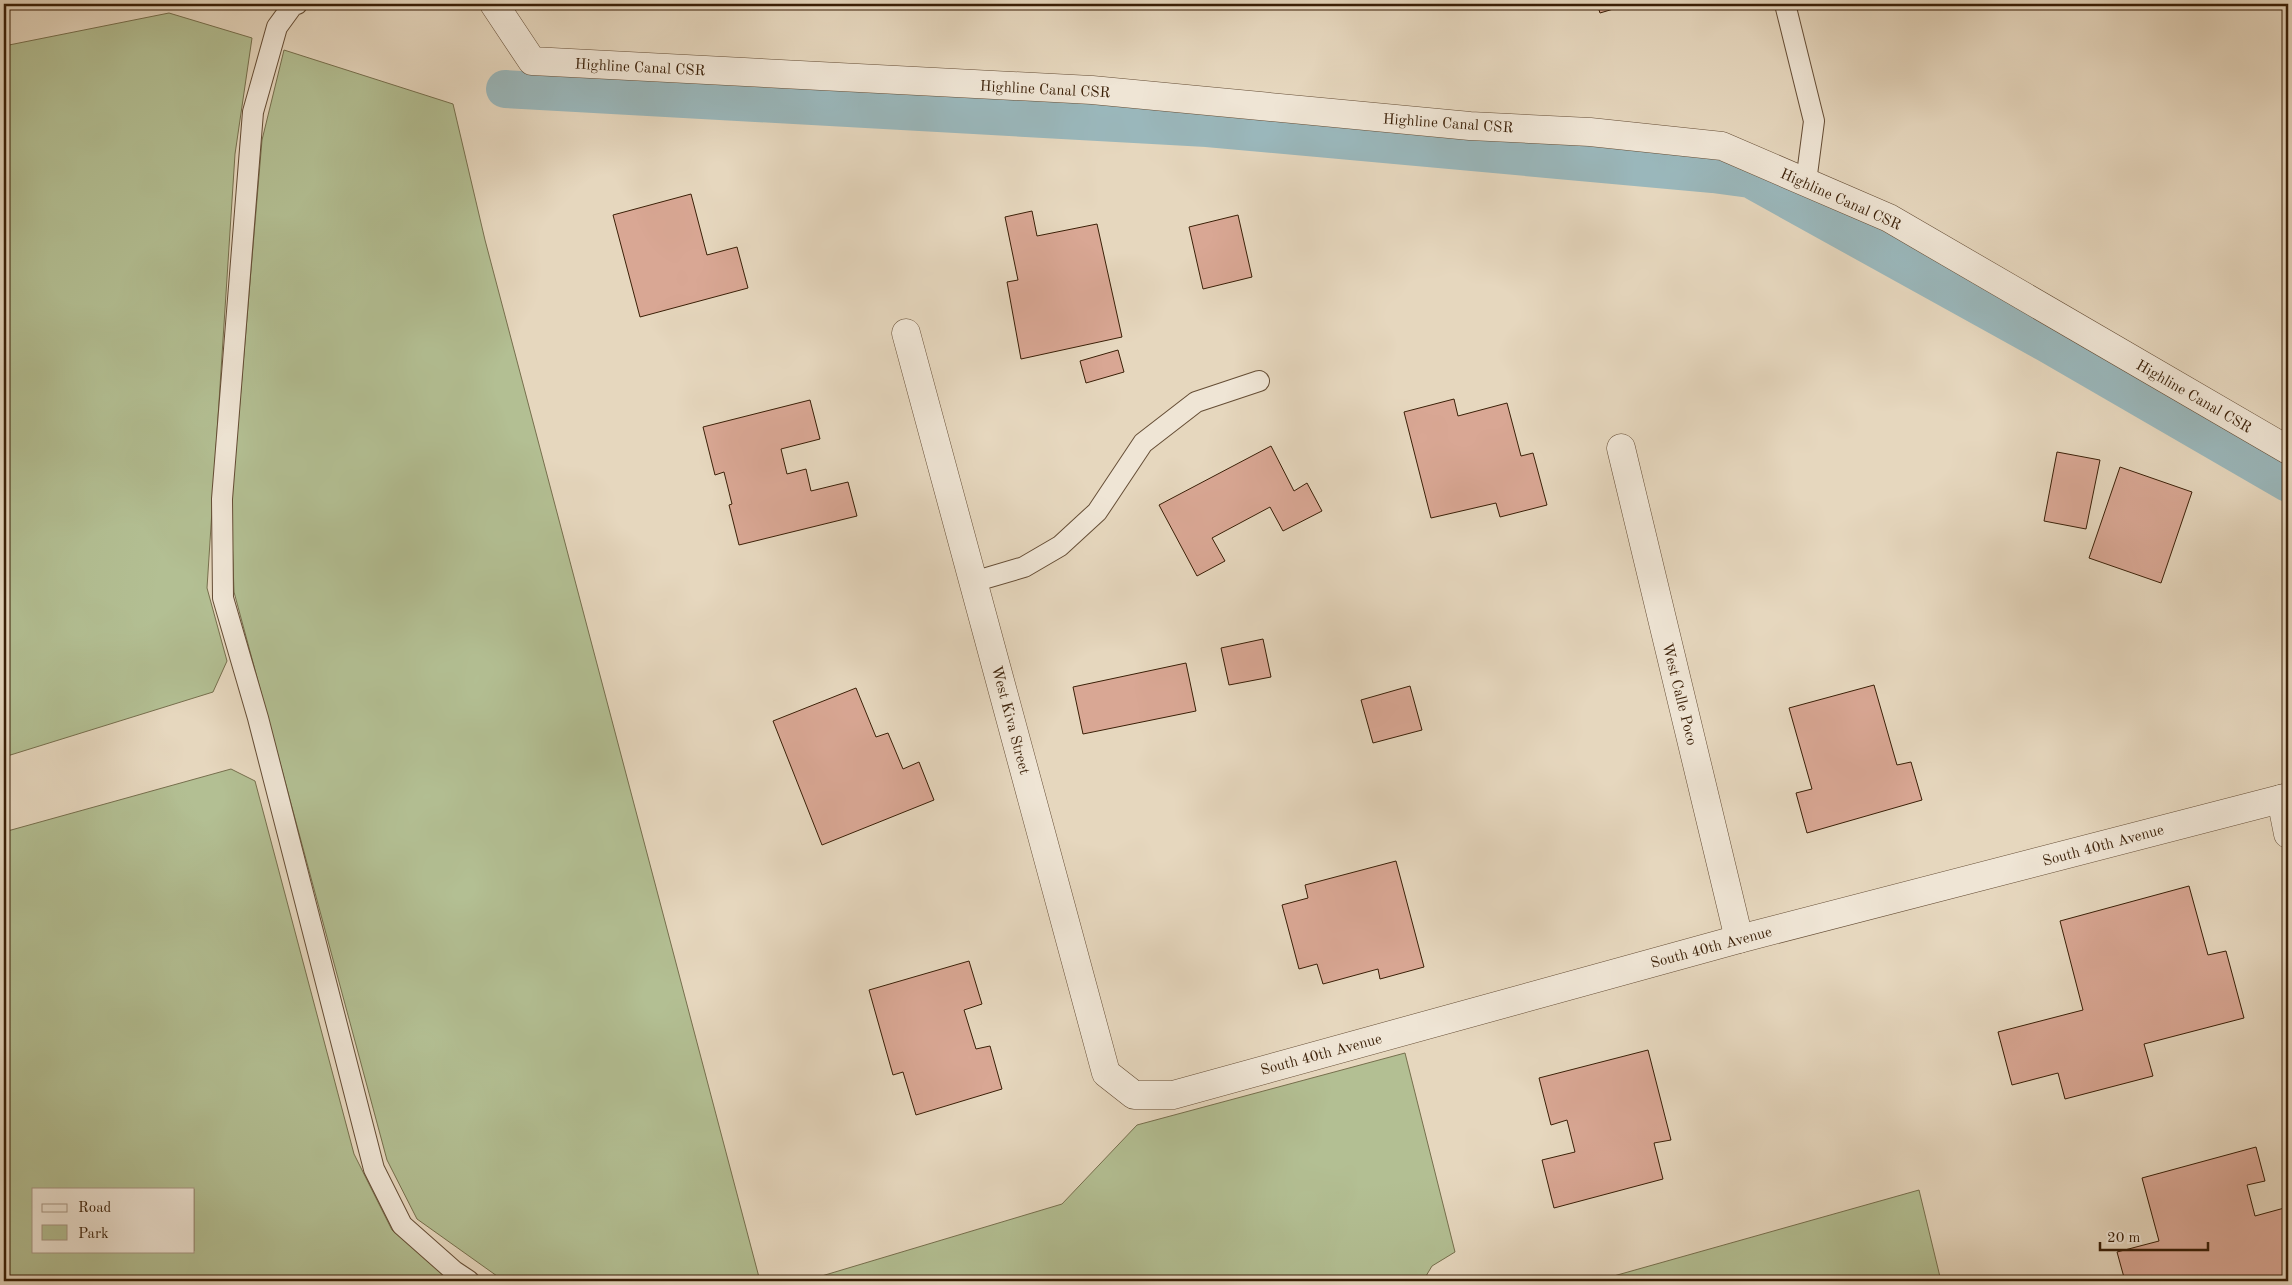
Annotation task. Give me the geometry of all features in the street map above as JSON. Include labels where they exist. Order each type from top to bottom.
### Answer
[{"type":"street","name":"Highline Canal CSR","points":[[494,4],[532,61],[1092,90],[1450,124],[1590,132],[1722,146],[1889,218],[2288,450]]},
{"type":"street","name":"West Kiva Street","points":[[906,333],[1106,1073],[1134,1095]]},
{"type":"street","name":"West Calle Poco","points":[[1621,448],[1739,940]]},
{"type":"street","name":"South 40th Avenue","points":[[1134,1095],[1173,1095],[1739,940],[2285,798]]},
{"type":"street","points":[[2285,798],[2288,834]]},
{"type":"lane","points":[[297,4],[293,5],[277,27],[254,112],[222,499],[223,598],[258,718],[374,1169],[402,1225],[454,1271],[469,1281]]},
{"type":"lane","points":[[1785,4],[1814,121],[1806,182]]},
{"type":"lane","points":[[973,582],[1024,567],[1060,546],[1097,512],[1143,443],[1196,402],[1259,381]]},
{"type":"green space","points":[[169,13],[252,38],[235,154],[207,588],[227,661],[213,692],[4,757],[4,46]]},
{"type":"green space","points":[[284,50],[453,104],[485,240],[760,1281],[504,1281],[417,1219],[387,1160],[234,592],[231,507],[262,140]]},
{"type":"green space","points":[[231,769],[255,781],[354,1154],[392,1230],[456,1281],[4,1281],[4,832]]},
{"type":"green space","points":[[1405,1053],[1455,1252],[1432,1266],[1423,1281],[805,1281],[1062,1204],[1137,1125]]},
{"type":"green space","points":[[1919,1190],[1941,1281],[1596,1281]]},
{"type":"building","points":[[1597,4],[1630,4],[1600,13]]},
{"type":"building","points":[[691,194],[707,255],[737,247],[748,288],[640,317],[613,215]]},
{"type":"building","points":[[1032,211],[1037,236],[1097,224],[1122,337],[1021,359],[1007,282],[1018,280],[1005,217]]},
{"type":"building","points":[[1238,215],[1252,277],[1203,289],[1189,227]]},
{"type":"building","points":[[1118,350],[1124,372],[1086,383],[1080,361]]},
{"type":"building","points":[[1454,399],[1458,416],[1507,403],[1521,456],[1533,453],[1547,505],[1500,517],[1496,503],[1431,518],[1404,412]]},
{"type":"building","points":[[810,400],[820,439],[781,449],[787,474],[806,469],[811,491],[848,482],[857,516],[739,545],[729,505],[732,504],[724,472],[715,475],[703,427]]},
{"type":"building","points":[[1271,446],[1294,491],[1307,483],[1322,511],[1283,531],[1270,507],[1212,538],[1225,561],[1197,576],[1159,505]]},
{"type":"building","points":[[2057,452],[2100,460],[2086,529],[2044,521]]},
{"type":"building","points":[[2120,467],[2192,492],[2161,583],[2089,558]]},
{"type":"building","points":[[1263,639],[1271,677],[1229,685],[1221,648]]},
{"type":"building","points":[[1186,663],[1196,711],[1083,734],[1073,687]]},
{"type":"building","points":[[1874,685],[1897,765],[1911,762],[1922,800],[1807,833],[1796,793],[1812,789],[1789,708]]},
{"type":"building","points":[[1410,686],[1422,730],[1373,743],[1361,700]]},
{"type":"building","points":[[856,688],[876,737],[888,733],[903,769],[919,762],[934,800],[822,845],[773,721]]},
{"type":"building","points":[[1396,861],[1424,967],[1380,979],[1378,969],[1323,984],[1317,964],[1299,969],[1282,905],[1308,898],[1305,885]]},
{"type":"building","points":[[2189,886],[2208,955],[2226,951],[2244,1018],[2144,1044],[2153,1076],[2065,1099],[2058,1073],[2012,1085],[1998,1032],[2083,1010],[2060,921]]},
{"type":"building","points":[[969,961],[982,1004],[964,1010],[976,1049],[990,1046],[1002,1089],[916,1115],[903,1072],[893,1075],[869,990]]},
{"type":"building","points":[[1648,1050],[1671,1140],[1654,1143],[1663,1179],[1554,1208],[1542,1160],[1575,1152],[1567,1120],[1551,1125],[1539,1078]]},
{"type":"building","points":[[2256,1147],[2265,1181],[2247,1185],[2255,1216],[2288,1207],[2288,1281],[2252,1281],[2251,1279],[2242,1281],[2125,1281],[2117,1252],[2159,1241],[2142,1178]]},
{"type":"waterway","points":[[505,89],[1207,128],[1713,174],[1750,179],[2046,343],[2288,483]]}]
